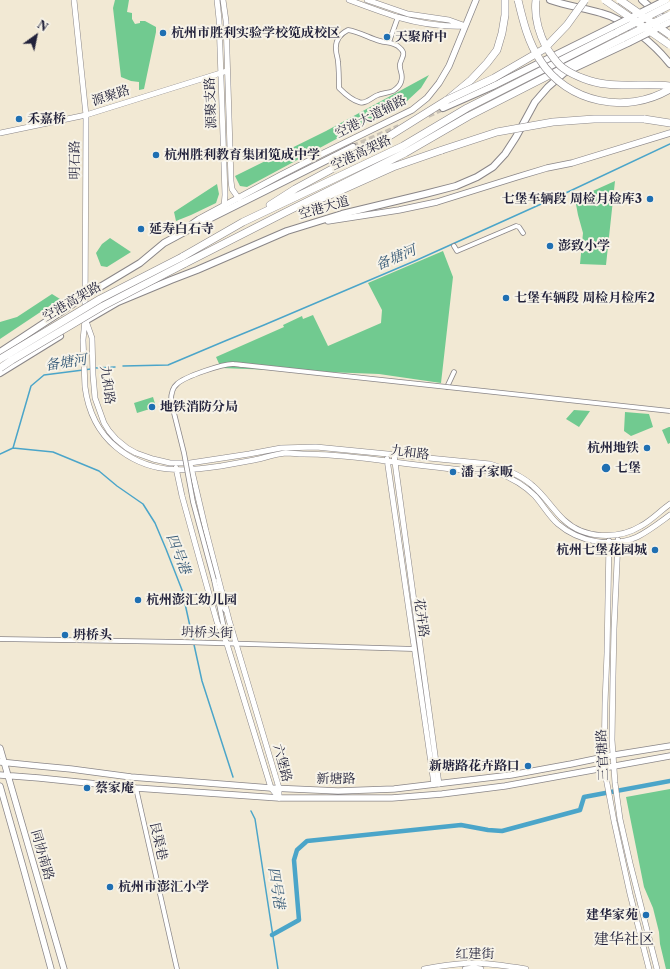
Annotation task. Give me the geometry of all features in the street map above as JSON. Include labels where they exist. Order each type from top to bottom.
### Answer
[{"type":"highway","points":[[447,100],[471,80],[497,50],[505,15],[505,0]]},
{"type":"highway","points":[[518,0],[531,45],[540,61],[550,74],[573,91],[596,100],[618,103],[639,102],[656,96],[670,88]]},
{"type":"highway","points":[[536,0],[535,8],[538,26],[543,41],[551,55],[563,68],[584,79],[606,84],[670,88]]},
{"type":"highway","points":[[242,222],[295,189],[367,150],[447,100],[494,78],[544,49],[567,25],[585,0]]},
{"type":"highway","points":[[605,0],[670,45]]},
{"type":"highway","points":[[620,0],[670,35]]},
{"type":"highway","name":"空港高架路","points":[[0,368],[183,260],[242,222],[403,146],[467,108],[614,29],[670,5]]},
{"type":"highway","name":"空港高架路","points":[[0,359],[100,299],[405,153],[469,116],[578,60],[625,41],[670,15]]},
{"type":"highway","points":[[284,212],[336,193],[393,167],[498,132],[553,122],[594,119],[670,118]]},
{"type":"highway","points":[[644,119],[670,123]]},
{"type":"main road","name":"空港大道辅路","points":[[164,243],[199,219],[324,153],[412,110],[427,98],[450,66],[476,0]]},
{"type":"main road","points":[[550,0],[603,13],[620,21],[651,43],[670,64]]},
{"type":"main road","points":[[642,0],[662,18],[670,22]]},
{"type":"main road","points":[[443,108],[614,29],[666,0]]},
{"type":"main road","name":"空港大道","points":[[0,373],[85,320],[118,302],[287,231],[349,212],[456,186],[477,177],[493,166],[505,154],[535,102],[548,87],[564,73],[625,41],[670,22]]},
{"type":"main road","points":[[308,224],[399,210],[437,202],[517,176],[572,162],[670,133]]},
{"type":"main road","points":[[0,352],[85,296],[140,263],[164,243],[353,147]]},
{"type":"main road","name":"新塘路","points":[[2,762],[131,777],[271,788],[338,791],[394,789],[511,775],[670,746]]},
{"type":"main road","name":"同协南路","points":[[0,748],[2,762],[8,776],[64,969]]},
{"type":"main road","name":"新塘路","points":[[0,775],[46,778],[136,788],[279,798],[385,798],[442,794],[505,786],[670,756]]},
{"type":"main road","name":"同协南路","points":[[0,786],[50,969]]},
{"type":"street","name":"明石路","points":[[74,0],[86,116],[85,320]]},
{"type":"street","name":"源聚支路","points":[[217,0],[219,19],[225,195],[224,206]]},
{"type":"street","name":"源聚支路","points":[[223,0],[226,21],[231,181],[232,189],[239,198]]},
{"type":"street","points":[[349,0],[398,17],[453,27],[465,26]]},
{"type":"street","points":[[367,0],[408,14],[449,20],[465,26]]},
{"type":"street","points":[[389,42],[398,17]]},
{"type":"street","points":[[348,30],[383,42],[389,42],[400,47],[404,54],[400,64],[402,76],[400,85],[392,92],[377,95],[366,102],[361,103],[347,96],[339,88],[336,49],[338,37],[343,32],[348,30]]},
{"type":"street","name":"源聚路","points":[[0,133],[86,116],[227,71]]},
{"type":"street","points":[[454,246],[457,251],[516,226],[519,227],[523,233]]},
{"type":"street","name":"九和路","points":[[85,320],[92,338],[95,398],[104,423],[116,439],[127,448],[152,459],[162,462],[190,463],[281,448],[316,447],[490,464],[502,467],[522,478],[532,486],[569,524],[584,532],[609,536],[618,535],[640,527],[670,504]]},
{"type":"street","name":"九和路","points":[[85,320],[83,340],[84,376],[90,412],[105,436],[130,458],[139,462],[158,468],[192,470],[252,461],[286,453],[320,454],[416,466],[474,471],[483,470],[498,473],[522,485],[535,496],[554,520],[565,529],[573,534],[595,541],[618,542],[635,538],[653,528],[670,515]]},
{"type":"street","points":[[229,620],[221,603],[193,502],[184,454],[171,401],[172,390],[182,380],[190,376],[227,364],[234,364],[670,411]]},
{"type":"street","points":[[447,387],[454,372]]},
{"type":"street","name":"花卉路","points":[[386,454],[414,649],[437,784]]},
{"type":"street","name":"花卉路","points":[[394,455],[437,784]]},
{"type":"street","name":"六堡路","points":[[175,463],[184,503],[217,622],[227,644],[271,788],[279,798]]},
{"type":"street","name":"六堡路","points":[[190,463],[229,620],[279,788],[279,798]]},
{"type":"street","name":"三官塘路","points":[[618,535],[612,676],[612,740],[615,783],[620,820],[657,969]]},
{"type":"street","name":"三官塘路","points":[[609,536],[604,767],[630,894],[649,969]]},
{"type":"street","points":[[214,580],[227,644]]},
{"type":"street","name":"坍桥头街","points":[[0,639],[182,642],[414,649]]},
{"type":"street","name":"艮渠巷","points":[[136,788],[177,969]]},
{"type":"street","name":"红建街","points":[[424,969],[471,963],[526,969]]},
{"type":"street","name":"红建街","points":[[465,969],[481,969]]},
{"type":"green space","points":[[115,0],[129,0],[127,12],[132,13],[132,19],[135,24],[140,23],[140,21],[145,21],[156,27],[144,89],[139,90],[139,82],[121,77],[113,8]]},
{"type":"green space","points":[[429,75],[421,88],[407,101],[247,187],[240,186],[235,176],[326,131]]},
{"type":"green space","points":[[615,181],[606,265],[580,264],[583,233],[575,199]]},
{"type":"green space","points":[[217,184],[219,194],[216,203],[176,221],[174,212]]},
{"type":"green space","points":[[110,238],[131,252],[107,267],[101,266],[96,253],[102,244]]},
{"type":"green space","points":[[443,251],[453,277],[441,383],[379,374],[221,368],[216,357],[284,327],[283,325],[302,316],[303,319],[313,315],[328,346],[381,323],[382,310],[368,283]]},
{"type":"green space","points":[[52,294],[60,299],[0,339],[0,322],[17,317]]},
{"type":"green space","points":[[153,397],[156,407],[137,413],[134,403]]},
{"type":"green space","points":[[574,410],[590,411],[579,427],[566,419]]},
{"type":"green space","points":[[625,412],[649,414],[653,427],[631,436],[624,431]]},
{"type":"green space","points":[[669,427],[670,443],[668,444],[662,430]]},
{"type":"green space","points":[[670,789],[670,969],[666,969],[653,908],[644,887],[626,797]]},
{"type":"waterway","name":"备塘河","points":[[123,366],[168,365],[417,260],[670,144]]},
{"type":"waterway","name":"备塘河","points":[[95,368],[115,367]]},
{"type":"waterway","name":"备塘河","points":[[13,448],[31,386],[44,375],[91,369]]},
{"type":"waterway","name":"四号港","points":[[0,454],[13,448],[53,452],[99,471],[117,486],[143,504],[155,523],[182,590],[202,681],[233,777]]},
{"type":"waterway","points":[[272,935],[299,920],[294,860],[297,850],[307,841],[461,825],[502,831],[580,810],[584,797],[670,781]]},
{"type":"waterway","name":"四号港","points":[[251,811],[255,819],[278,969]]},
{"type":"tunnel","points":[[428,115],[443,108]]},
{"type":"tunnel","points":[[353,147],[399,127]]},
{"type":"place","name":"杭州市胜利实验学校笕成校区","points":[[163,33]]},
{"type":"place","name":"天聚府中","points":[[387,37]]},
{"type":"place","name":"禾嘉桥","points":[[19,119]]},
{"type":"place","name":"杭州胜利教育集团笕成中学","points":[[156,155]]},
{"type":"place","name":"七堡车辆段 周检月检库3","points":[[650,199]]},
{"type":"place","name":"延寿白石寺","points":[[141,229]]},
{"type":"place","name":"澎致小学","points":[[550,246]]},
{"type":"place","name":"七堡车辆段 周检月检库2","points":[[506,298]]},
{"type":"place","name":"地铁消防分局","points":[[152,407]]},
{"type":"place","name":"杭州地铁","points":[[647,448]]},
{"type":"place","name":"七堡","points":[[606,468]]},
{"type":"place","name":"潘子家畈","points":[[453,472]]},
{"type":"place","name":"杭州七堡花园城","points":[[655,550]]},
{"type":"place","name":"杭州澎汇幼儿园","points":[[138,600]]},
{"type":"place","name":"坍桥头","points":[[65,635]]},
{"type":"place","name":"新塘路花卉路口","points":[[528,766]]},
{"type":"place","name":"蔡家庵","points":[[87,788]]},
{"type":"place","name":"杭州市澎汇小学","points":[[110,887]]},
{"type":"place","name":"建华家苑","points":[[646,915]]},
{"type":"district","name":"建华社区","points":[[624,940]]}]
